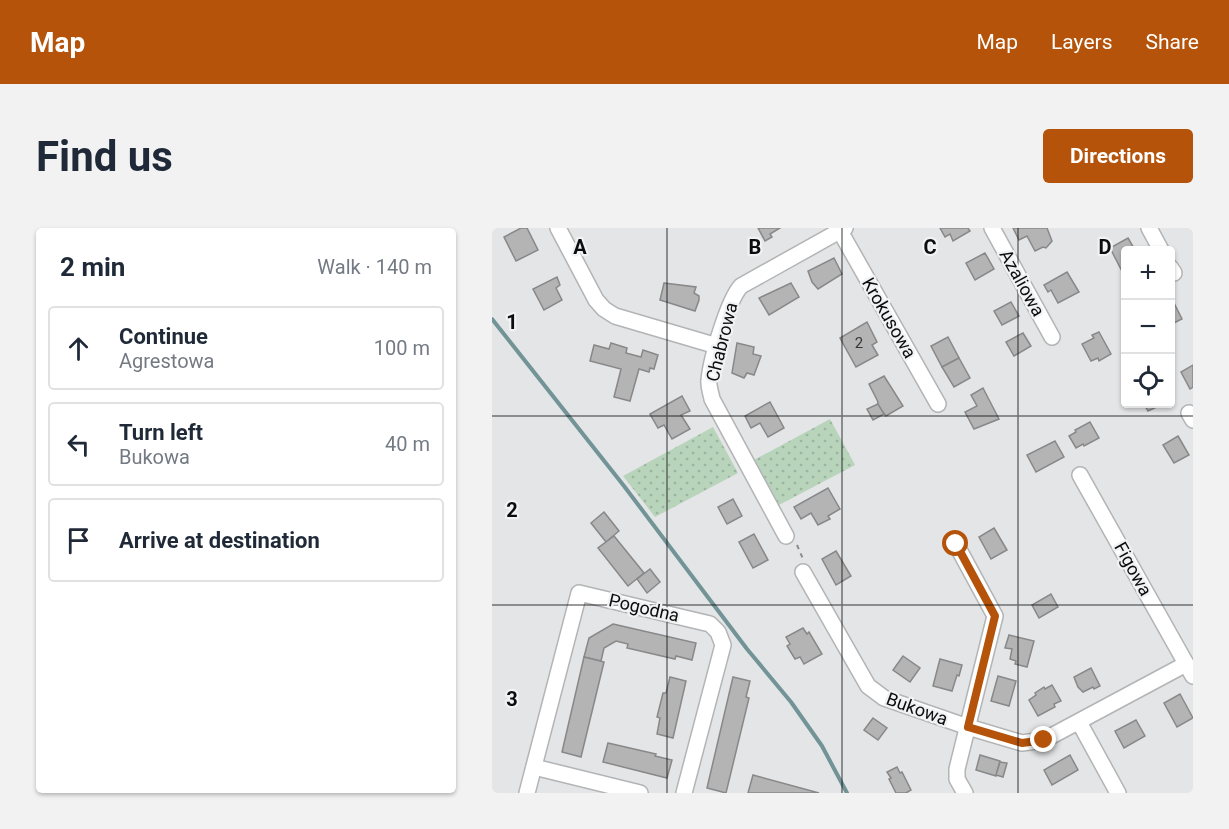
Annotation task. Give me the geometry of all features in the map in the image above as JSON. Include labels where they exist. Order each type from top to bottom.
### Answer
[{"type":"street","points":[[558,228],[596,300],[604,309],[615,316],[717,346]]},
{"type":"street","name":"Azaliowa","points":[[992,228],[1052,337]]},
{"type":"street","points":[[1149,228],[1159,246]]},
{"type":"street","name":"Chabrowa","points":[[786,537],[712,399],[709,381],[733,294],[741,286],[842,229]]},
{"type":"street","name":"Krokusowa","points":[[842,229],[938,404]]},
{"type":"street","name":"Figowa","points":[[1080,475],[1190,670]]},
{"type":"street","points":[[956,544],[995,616],[957,769],[957,779],[965,793]]},
{"type":"street","name":"Bukowa","points":[[803,572],[868,686],[876,693],[884,698],[968,727],[1022,743],[1035,743],[1190,670]]},
{"type":"street","name":"Pogodna","points":[[527,793],[579,593],[710,624],[718,632],[723,645],[684,793]]},
{"type":"street","points":[[1079,722],[1118,793]]},
{"type":"street","points":[[534,767],[640,793]]},
{"type":"green space","points":[[830,419],[855,465],[779,505],[754,460]]},
{"type":"green space","points":[[713,427],[738,473],[655,517],[623,476]]},
{"type":"building","points":[[521,228],[527,228],[538,250],[516,261],[504,237]]},
{"type":"building","points":[[758,228],[780,228],[770,234],[772,237],[765,241]]},
{"type":"building","points":[[940,228],[968,228],[970,231],[953,241],[950,234],[945,237]]},
{"type":"building","points":[[1013,228],[1047,228],[1052,241],[1046,248],[1035,251],[1027,236],[1019,240]]},
{"type":"building","points":[[1128,238],[1133,246],[1121,246],[1121,269],[1110,248]]},
{"type":"building","points":[[985,253],[994,269],[975,280],[966,263]]},
{"type":"building","points":[[834,258],[842,274],[818,289],[812,282],[808,271]]},
{"type":"building","points":[[1067,272],[1079,292],[1058,303],[1051,290],[1048,292],[1044,285]]},
{"type":"building","points":[[557,277],[560,285],[556,288],[562,300],[544,310],[533,289]]},
{"type":"building","points":[[664,283],[696,287],[694,293],[699,296],[699,300],[695,311],[660,300]]},
{"type":"building","points":[[791,283],[799,297],[769,315],[759,298]]},
{"type":"building","points":[[1011,302],[1019,316],[1002,325],[994,311]]},
{"type":"building","points":[[1175,305],[1182,319],[1175,322]]},
{"type":"building","points":[[867,322],[877,342],[872,345],[878,355],[856,367],[840,338]]},
{"type":"building","points":[[1099,332],[1111,354],[1099,361],[1098,358],[1091,361],[1082,344],[1094,338],[1092,335]]},
{"type":"building","points":[[1023,333],[1031,346],[1014,356],[1006,342]]},
{"type":"building","points":[[948,337],[959,358],[942,367],[931,346]]},
{"type":"building","points":[[611,343],[627,348],[626,353],[641,357],[643,350],[658,355],[654,369],[650,368],[649,372],[639,369],[630,401],[614,397],[621,369],[590,361],[594,345],[609,349]]},
{"type":"building","points":[[737,343],[754,347],[753,354],[761,356],[754,375],[747,373],[744,378],[732,373]]},
{"type":"building","points":[[959,358],[970,378],[954,387],[942,367]]},
{"type":"building","points":[[1193,365],[1193,387],[1190,389],[1181,372]]},
{"type":"building","points":[[884,376],[903,406],[886,416],[877,405],[878,402],[869,384]]},
{"type":"building","points":[[983,388],[999,419],[974,429],[965,412],[977,406],[971,395]]},
{"type":"building","points":[[682,396],[690,411],[681,415],[690,429],[672,439],[664,425],[658,428],[650,414]]},
{"type":"building","points":[[770,402],[784,428],[768,437],[760,423],[751,428],[745,416]]},
{"type":"building","points":[[878,404],[884,414],[873,420],[867,409]]},
{"type":"building","points":[[1090,422],[1099,438],[1076,448],[1069,436]]},
{"type":"building","points":[[1178,436],[1189,455],[1174,463],[1163,445]]},
{"type":"building","points":[[1055,441],[1064,457],[1036,472],[1027,455]]},
{"type":"building","points":[[828,488],[840,509],[828,516],[830,519],[818,525],[811,513],[801,519],[794,507]]},
{"type":"building","points":[[733,499],[742,516],[727,524],[718,507]]},
{"type":"building","points":[[604,512],[619,531],[606,542],[591,523]]},
{"type":"building","points":[[994,528],[1007,550],[991,559],[979,537]]},
{"type":"building","points":[[754,534],[768,560],[753,568],[739,542]]},
{"type":"building","points":[[614,536],[644,573],[628,586],[598,548]]},
{"type":"building","points":[[836,551],[851,576],[836,585],[822,559]]},
{"type":"building","points":[[650,569],[660,582],[647,593],[637,579]]},
{"type":"building","points":[[1051,594],[1058,607],[1039,618],[1032,605]]},
{"type":"building","points":[[613,624],[696,643],[692,660],[676,656],[675,659],[627,648],[628,644],[616,641],[604,648],[601,661],[584,657],[589,638]]},
{"type":"building","points":[[803,628],[807,634],[809,632],[822,654],[804,664],[800,657],[795,659],[787,646],[790,644],[786,637]]},
{"type":"building","points":[[1009,635],[1034,641],[1027,667],[1015,664],[1016,661],[1010,659],[1012,649],[1005,648]]},
{"type":"building","points":[[903,656],[920,668],[910,682],[893,670]]},
{"type":"building","points":[[584,657],[604,662],[581,757],[562,752]]},
{"type":"building","points":[[940,659],[962,665],[952,691],[933,686]]},
{"type":"building","points":[[1091,668],[1100,686],[1083,692],[1074,677]]},
{"type":"building","points":[[998,676],[1016,681],[1009,706],[991,701]]},
{"type":"building","points":[[670,677],[686,681],[673,738],[657,734],[660,718],[657,717]]},
{"type":"building","points":[[733,677],[750,681],[746,697],[749,698],[726,793],[707,788]]},
{"type":"building","points":[[1052,685],[1061,701],[1038,716],[1029,700],[1044,687],[1045,689]]},
{"type":"building","points":[[1180,694],[1193,718],[1177,727],[1164,703]]},
{"type":"building","points":[[873,718],[887,728],[878,740],[864,730]]},
{"type":"building","points":[[1136,720],[1145,736],[1124,748],[1115,731]]},
{"type":"building","points":[[608,743],[672,760],[667,778],[603,762]]},
{"type":"building","points":[[980,755],[1000,761],[996,776],[976,770]]},
{"type":"building","points":[[1070,755],[1078,770],[1052,785],[1044,770]]},
{"type":"building","points":[[1000,762],[1007,763],[1003,777],[996,775]]},
{"type":"building","points":[[897,767],[911,790],[906,793],[896,793],[889,779],[891,778],[887,772]]},
{"type":"building","points":[[753,775],[819,793],[748,793]]},
{"type":"waterway","points":[[492,319],[624,486],[747,649],[791,702],[822,746],[847,793]]},
{"type":"route","points":[[956,544],[995,616],[968,727],[1022,743],[1044,740]]}]
